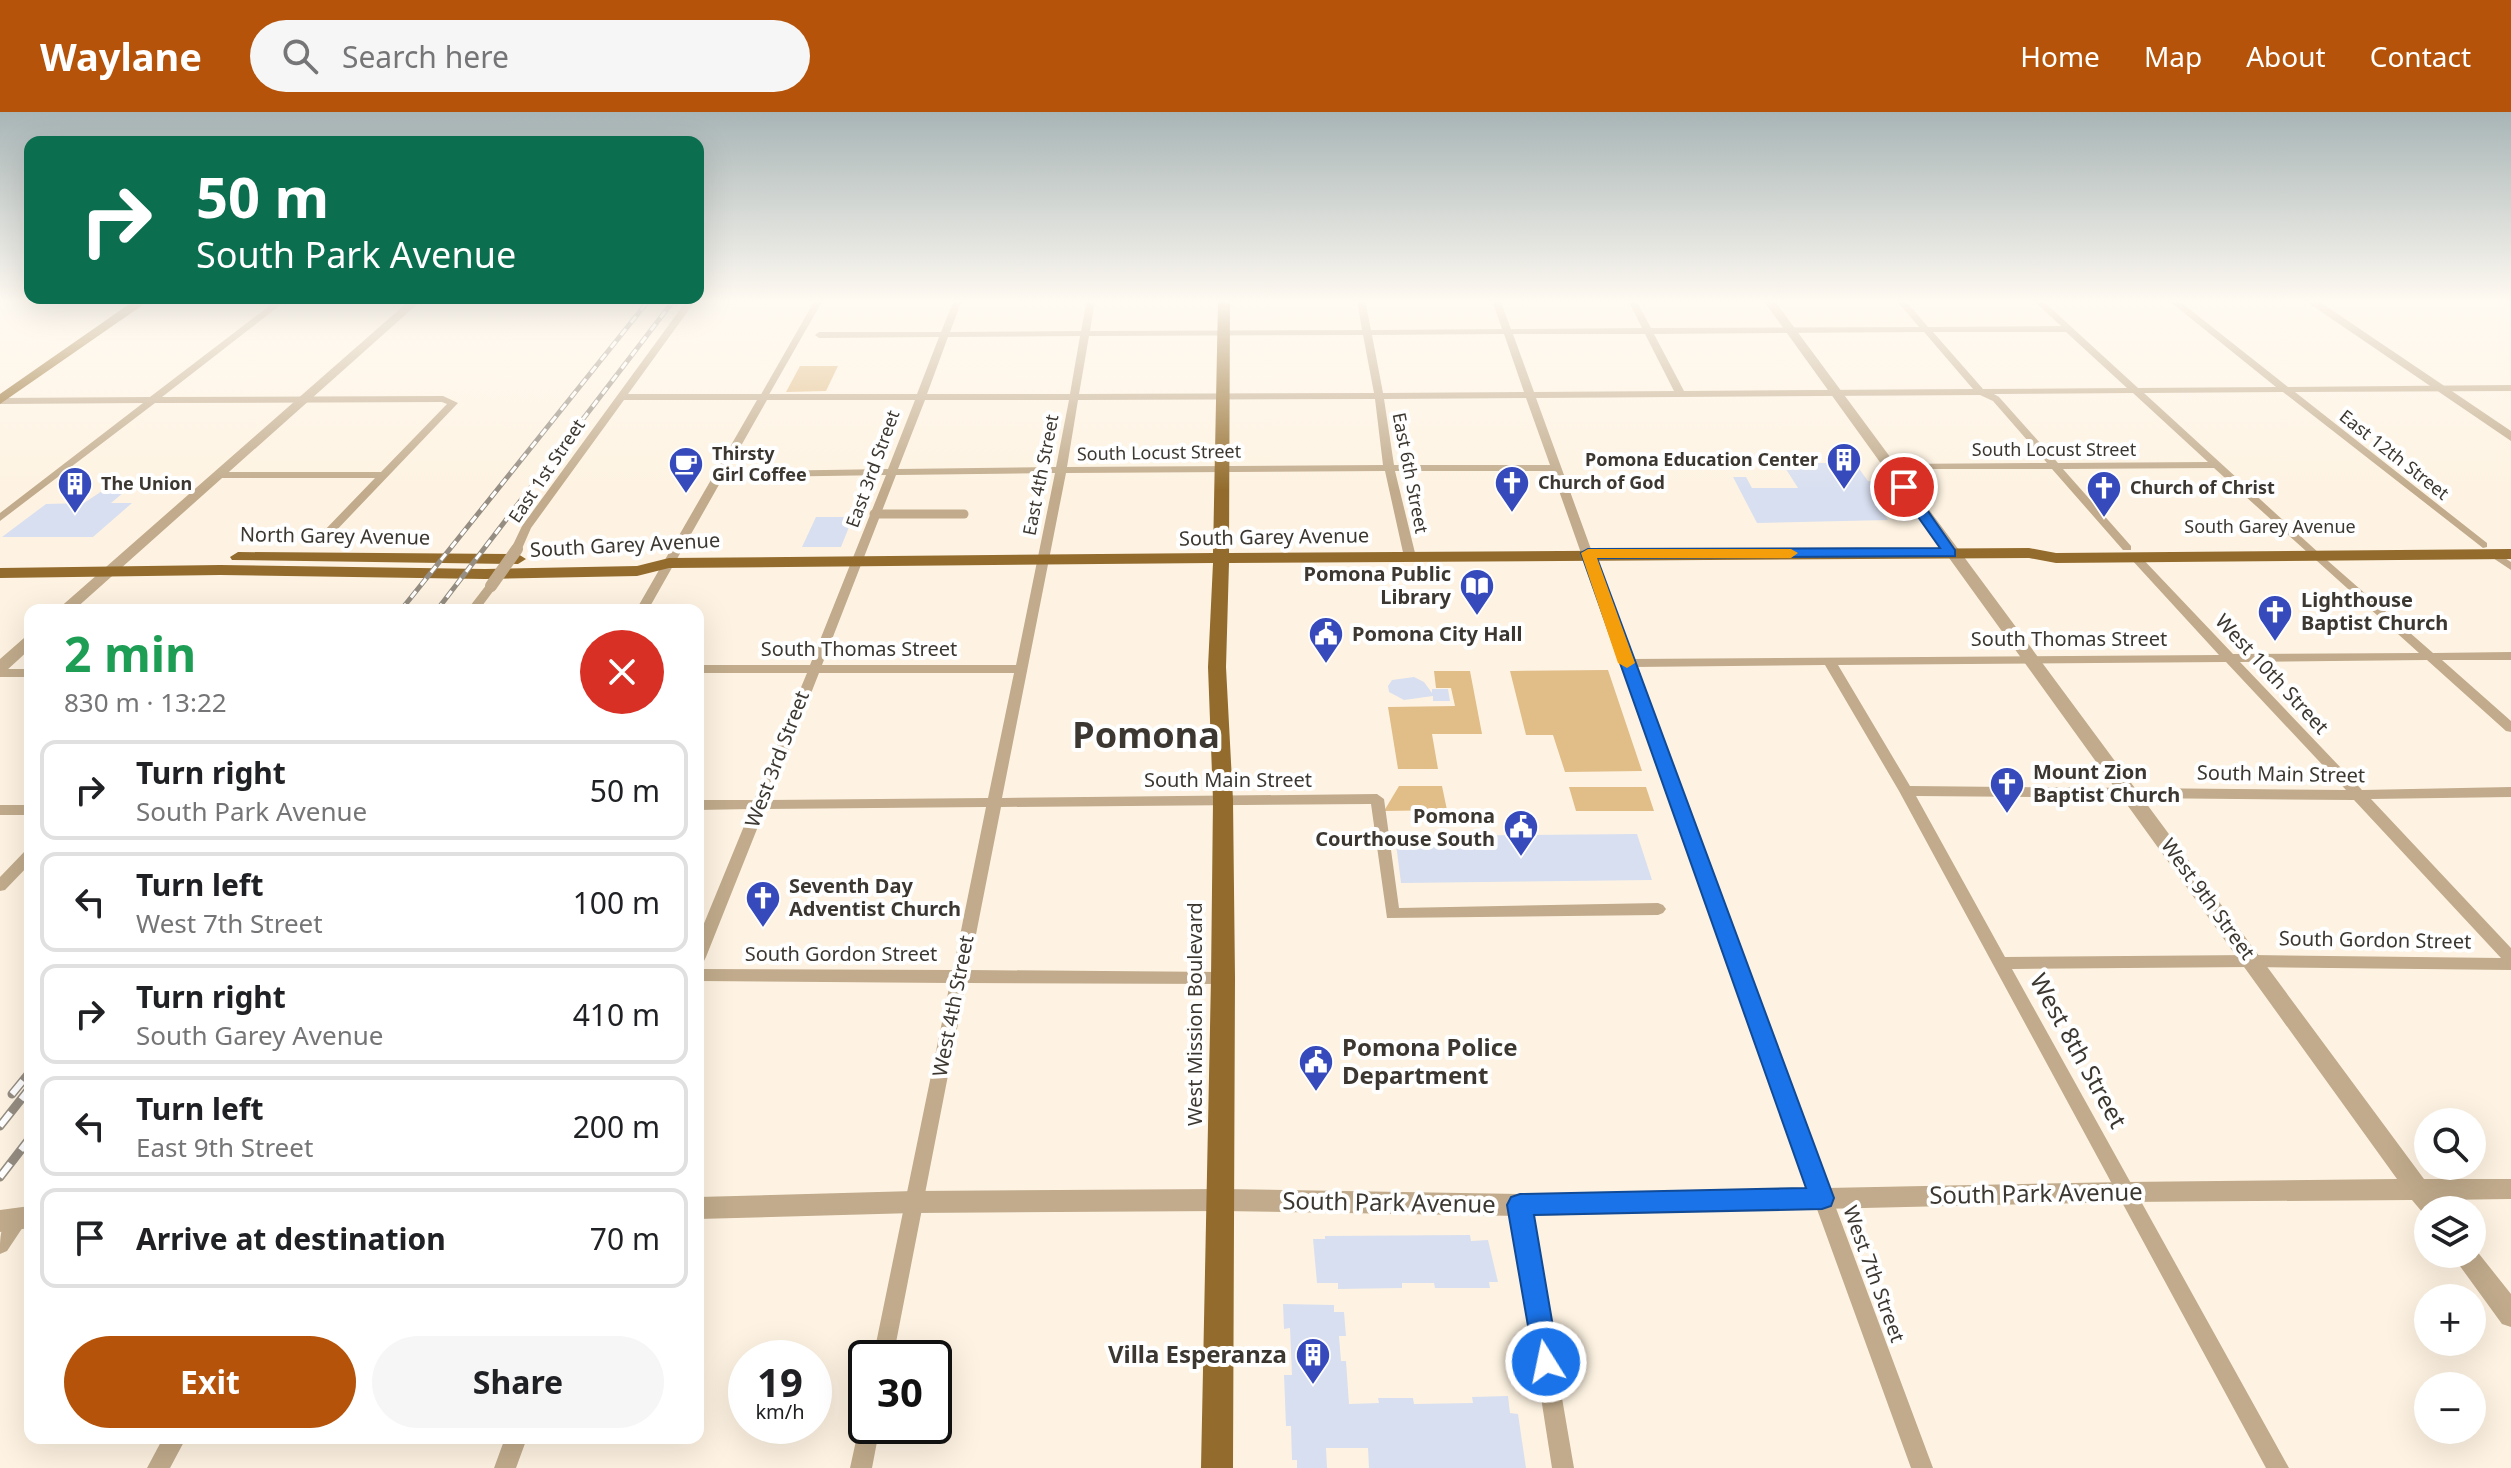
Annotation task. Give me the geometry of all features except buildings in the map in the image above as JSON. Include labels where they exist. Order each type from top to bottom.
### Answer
[{"type":"main road","points":[[0,400],[53,363]]},
{"type":"main road","name":"West Mission Boulevard","points":[[1217,1468],[1222,1200],[1223,800],[1217,667],[1225,363]]},
{"type":"main road","name":"South Garey Avenue","points":[[519,573],[637,571],[669,563],[1220,560],[1588,553],[2029,553],[2056,558],[2131,552],[2496,551],[2511,545]]},
{"type":"main road","name":"North Garey Avenue","points":[[0,561],[310,555],[399,559],[651,558],[669,563]]},
{"type":"main road","name":"North Garey Avenue","points":[[0,573],[220,570],[519,573]]},
{"type":"street","points":[[0,518],[202,363]]},
{"type":"street","points":[[72,604],[345,363]]},
{"type":"street","name":"East 1st Street","points":[[478,604],[517,549],[526,528],[645,363]]},
{"type":"street","points":[[645,604],[783,363]]},
{"type":"street","name":"East 3rd Street","points":[[858,561],[932,363]]},
{"type":"street","name":"East 4th Street","points":[[1041,560],[1061,470],[1079,363]]},
{"type":"street","name":"East 6th Street","points":[[1373,363],[1389,468],[1410,557]]},
{"type":"street","name":"West 7th Street","points":[[1519,363],[1922,1468]]},
{"type":"street","points":[[1664,363],[1680,393]]},
{"type":"street","name":"West 9th Street","points":[[1813,363],[2423,1196]]},
{"type":"street","name":"West 10th Street","points":[[1957,363],[1980,391],[1996,399],[2131,552],[2511,961]]},
{"type":"street","points":[[2107,363],[2311,551],[2511,728]]},
{"type":"street","name":"East 12th Street","points":[[2250,363],[2496,551],[2511,567]]},
{"type":"street","points":[[2403,363],[2511,437]]},
{"type":"street","points":[[620,397],[1072,398],[2511,388]]},
{"type":"street","points":[[0,400],[443,399],[453,403],[327,534]]},
{"type":"street","name":"South Locust Street","points":[[1890,467],[2219,465]]},
{"type":"street","name":"South Locust Street","points":[[762,474],[1224,468],[1556,468]]},
{"type":"street","points":[[220,475],[383,475]]},
{"type":"street","points":[[874,514],[964,514]]},
{"type":"street","name":"West 4th Street","points":[[887,1340],[1041,560]]},
{"type":"street","name":"West 3rd Street","points":[[704,942],[858,561]]},
{"type":"street","points":[[0,671],[24,647]]},
{"type":"street","name":"South Thomas Street","points":[[1627,663],[2511,656]]},
{"type":"street","name":"West 8th Street","points":[[1829,661],[1906,791],[2278,1468]]},
{"type":"street","name":"South Thomas Street","points":[[704,669],[1020,669]]},
{"type":"street","points":[[0,671],[24,673]]},
{"type":"street","name":"South Main Street","points":[[1906,791],[2357,795],[2511,792]]},
{"type":"street","name":"South Main Street","points":[[704,805],[1377,799],[1392,914],[1658,909]]},
{"type":"street","points":[[0,810],[24,810]]},
{"type":"street","points":[[0,886],[24,861]]},
{"type":"street","name":"South Gordon Street","points":[[1999,963],[2511,961]]},
{"type":"street","name":"South Gordon Street","points":[[704,975],[1223,978]]},
{"type":"street","name":"South Park Avenue","points":[[2462,1196],[2511,1189]]},
{"type":"street","name":"South Park Avenue","points":[[704,1208],[914,1202],[1222,1200],[1520,1205],[2125,1192],[2414,1201]]},
{"type":"street","points":[[1520,1205],[1563,1468]]},
{"type":"street","points":[[0,1245],[13,1216]]},
{"type":"street","points":[[2476,1268],[2511,1315]]},
{"type":"street","points":[[158,1468],[172,1444]]},
{"type":"street","points":[[505,1468],[514,1444]]},
{"type":"street","points":[[861,1468],[866,1444]]},
{"type":"shaded area","points":[[800,366],[838,366],[826,391],[786,392]]},
{"type":"shaded area","points":[[1608,670],[1642,771],[1565,772],[1553,735],[1526,735],[1510,671]]},
{"type":"shaded area","points":[[1434,671],[1470,671],[1482,734],[1432,734],[1438,769],[1398,769],[1388,707],[1455,706],[1451,688],[1436,688]]},
{"type":"shaded area","points":[[1399,786],[1442,786],[1447,810],[1384,811]]},
{"type":"shaded area","points":[[1569,787],[1646,787],[1654,811],[1576,811]]},
{"type":"railway","points":[[406,604],[598,363]]},
{"type":"railway","points":[[442,604],[626,363]]},
{"type":"railway","points":[[12,1094],[24,1079]]},
{"type":"railway","points":[[0,1126],[24,1096]]},
{"type":"railway","points":[[0,1177],[24,1146]]},
{"type":"slow traffic","points":[[1627,663],[1588,553],[1791,553]]},
{"type":"place","name":"Pomona Education Center","points":[[1844,491]]},
{"type":"place","name":"Thirsty Girl Coffee","points":[[686,495]]},
{"type":"place","name":"Church of God","points":[[1512,514]]},
{"type":"place","name":"The Union","points":[[75,515]]},
{"type":"place","name":"Church of Christ","points":[[2104,519]]},
{"type":"place","name":"Pomona Public Library","points":[[1477,617]]},
{"type":"place","name":"Lighthouse Baptist Church","points":[[2275,643]]},
{"type":"place","name":"Pomona City Hall","points":[[1326,665]]},
{"type":"place","name":"Mount Zion Baptist Church","points":[[2007,815]]},
{"type":"place","name":"Pomona Courthouse South","points":[[1521,858]]},
{"type":"place","name":"Seventh Day Adventist Church","points":[[763,929]]},
{"type":"place","name":"Pomona Police Department","points":[[1316,1093]]},
{"type":"place","name":"Villa Esperanza","points":[[1313,1386]]},
{"type":"district","name":"Pomona","points":[[1146,735]]},
{"type":"route","points":[[1546,1362],[1520,1205],[1822,1198],[1588,553],[1950,553],[1904,487]]}]
